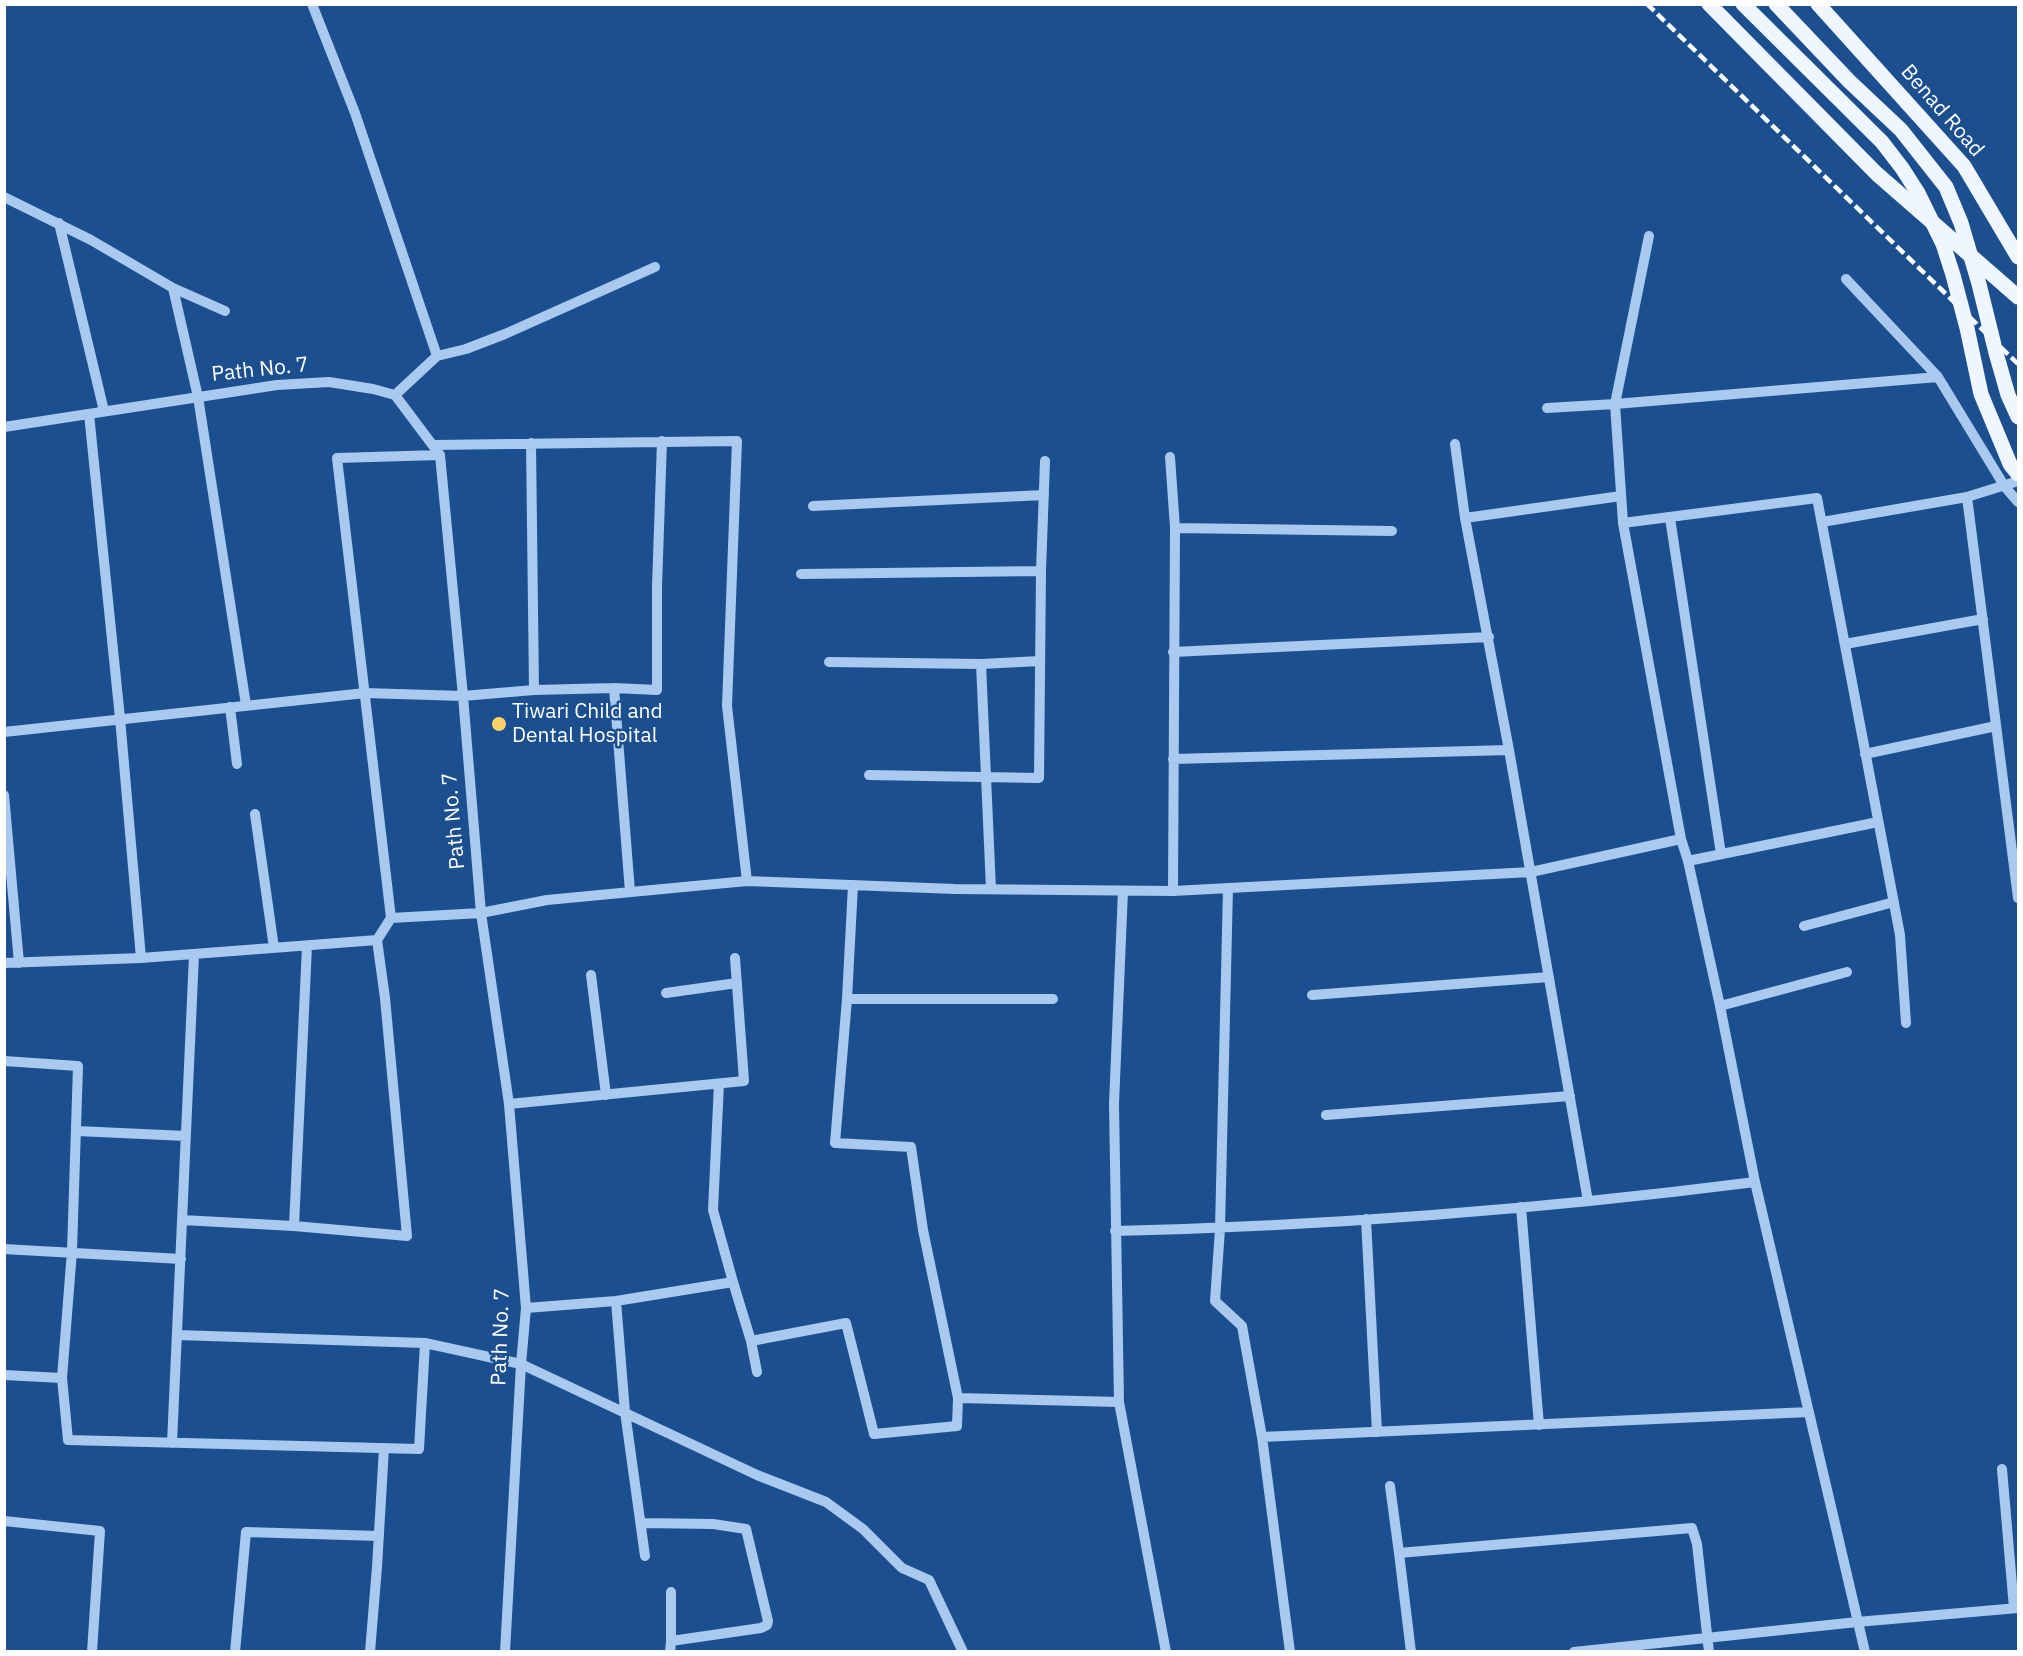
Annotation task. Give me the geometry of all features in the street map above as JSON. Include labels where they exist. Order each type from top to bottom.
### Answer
[{"type":"main road","points":[[1709,4],[1877,174],[2019,297]]},
{"type":"main road","points":[[1743,4],[1882,142],[1918,194],[1943,244],[1953,275],[1981,394],[2010,464],[2019,474]]},
{"type":"main road","points":[[1776,4],[1849,81],[1901,130],[1946,187],[1961,223],[2008,395],[2019,417]]},
{"type":"main road","name":"Benad Road","points":[[1818,4],[1964,166],[2019,257]]},
{"type":"street","points":[[312,4],[355,113],[437,356]]},
{"type":"street","points":[[4,197],[59,223],[173,288],[225,311]]},
{"type":"street","points":[[59,223],[104,411]]},
{"type":"street","points":[[1649,236],[1615,404],[1623,523],[1681,839],[1688,861],[1720,1006],[1755,1182],[1865,1652]]},
{"type":"street","points":[[395,395],[437,356],[466,349],[505,334],[655,267]]},
{"type":"street","points":[[1846,279],[1938,377],[2005,487],[2019,502]]},
{"type":"street","points":[[173,288],[198,397],[246,705]]},
{"type":"street","points":[[1547,408],[1938,377]]},
{"type":"street","name":"Path No. 7","points":[[4,427],[277,385],[329,382],[395,395],[440,455],[481,913],[509,1104],[526,1308],[520,1364],[505,1652]]},
{"type":"street","points":[[89,414],[120,718],[141,958]]},
{"type":"street","points":[[4,732],[365,693],[463,696],[534,690],[614,688],[657,690],[657,587],[662,441]]},
{"type":"street","points":[[434,445],[737,441],[727,706],[747,881]]},
{"type":"street","points":[[531,443],[534,690]]},
{"type":"street","points":[[1455,444],[1465,518],[1489,637],[1588,1201]]},
{"type":"street","points":[[182,1220],[294,1226],[407,1236],[385,998],[377,940],[391,918],[337,458],[440,455]]},
{"type":"street","points":[[1170,457],[1175,528],[1173,891]]},
{"type":"street","points":[[869,775],[1039,778],[1041,571],[1045,461]]},
{"type":"street","points":[[1822,522],[1967,497],[2019,482]]},
{"type":"street","points":[[813,506],[1044,495]]},
{"type":"street","points":[[1465,518],[1621,496]]},
{"type":"street","points":[[1967,497],[2019,898]]},
{"type":"street","points":[[1623,523],[1817,498],[1900,935],[1906,1023]]},
{"type":"street","points":[[1670,518],[1721,854]]},
{"type":"street","points":[[1175,528],[1392,531]]},
{"type":"street","points":[[801,574],[1041,571]]},
{"type":"street","points":[[1845,644],[1983,619]]},
{"type":"street","points":[[1173,652],[1489,637]]},
{"type":"street","points":[[829,662],[1040,661]]},
{"type":"street","points":[[981,663],[992,889]]},
{"type":"street","points":[[614,688],[630,892]]},
{"type":"street","points":[[230,707],[237,765]]},
{"type":"street","points":[[1865,754],[1996,726]]},
{"type":"street","points":[[1173,759],[1509,750]]},
{"type":"street","points":[[4,795],[19,963]]},
{"type":"street","points":[[2007,805],[2019,804]]},
{"type":"street","points":[[255,814],[274,948]]},
{"type":"street","points":[[1688,861],[1878,822]]},
{"type":"street","points":[[391,918],[481,913],[547,900],[747,881],[992,889],[1173,891],[1531,872],[1681,839]]},
{"type":"street","points":[[751,1341],[846,1323],[874,1434],[957,1426],[958,1398],[923,1230],[911,1147],[835,1143],[847,999],[853,885]]},
{"type":"street","points":[[1228,888],[1220,1228],[1215,1301],[1242,1326],[1262,1437],[1290,1652]]},
{"type":"street","points":[[1123,891],[1114,1104],[1119,1402],[1166,1652]]},
{"type":"street","points":[[1804,926],[1894,902]]},
{"type":"street","points":[[4,963],[194,955],[377,940]]},
{"type":"street","points":[[294,1226],[307,946]]},
{"type":"street","points":[[172,1443],[194,955]]},
{"type":"street","points":[[509,1104],[744,1081],[735,958]]},
{"type":"street","points":[[1720,1006],[1847,972]]},
{"type":"street","points":[[591,975],[606,1095]]},
{"type":"street","points":[[1312,995],[1549,976]]},
{"type":"street","points":[[666,993],[737,983]]},
{"type":"street","points":[[847,999],[1053,999]]},
{"type":"street","points":[[4,1061],[78,1066],[72,1251],[62,1378],[68,1440],[419,1449],[425,1343]]},
{"type":"street","points":[[719,1084],[713,1210],[732,1282],[751,1341],[757,1372]]},
{"type":"street","points":[[1326,1115],[1570,1096]]},
{"type":"street","points":[[77,1131],[186,1136]]},
{"type":"street","points":[[1115,1231],[1220,1228],[1366,1219],[1626,1198],[1755,1182]]},
{"type":"street","points":[[1521,1207],[1539,1425]]},
{"type":"street","points":[[1366,1219],[1377,1432]]},
{"type":"street","points":[[4,1249],[72,1251],[181,1259]]},
{"type":"street","points":[[526,1308],[616,1301],[732,1282]]},
{"type":"street","points":[[616,1301],[625,1412],[645,1556]]},
{"type":"street","points":[[177,1335],[425,1343],[520,1364],[757,1475],[826,1502],[863,1529],[902,1568],[929,1580],[963,1652]]},
{"type":"street","points":[[4,1375],[62,1378]]},
{"type":"street","points":[[958,1398],[1119,1402]]},
{"type":"street","points":[[1262,1437],[1809,1412]]},
{"type":"street","points":[[370,1652],[384,1448]]},
{"type":"street","points":[[1574,1652],[1857,1622],[2016,1608],[2002,1469]]},
{"type":"street","points":[[1389,1486],[1411,1652]]},
{"type":"street","points":[[4,1521],[100,1531],[92,1652]]},
{"type":"street","points":[[642,1523],[713,1524],[746,1529],[768,1621],[761,1628],[670,1646],[671,1592]]},
{"type":"street","points":[[1399,1553],[1692,1528],[1697,1544],[1709,1652]]},
{"type":"street","points":[[235,1652],[246,1532],[379,1536]]},
{"type":"railway","points":[[1647,4],[2018,364]]},
{"type":"place","name":"Tiwari Child and Dental Hospital","points":[[499,724]]}]
